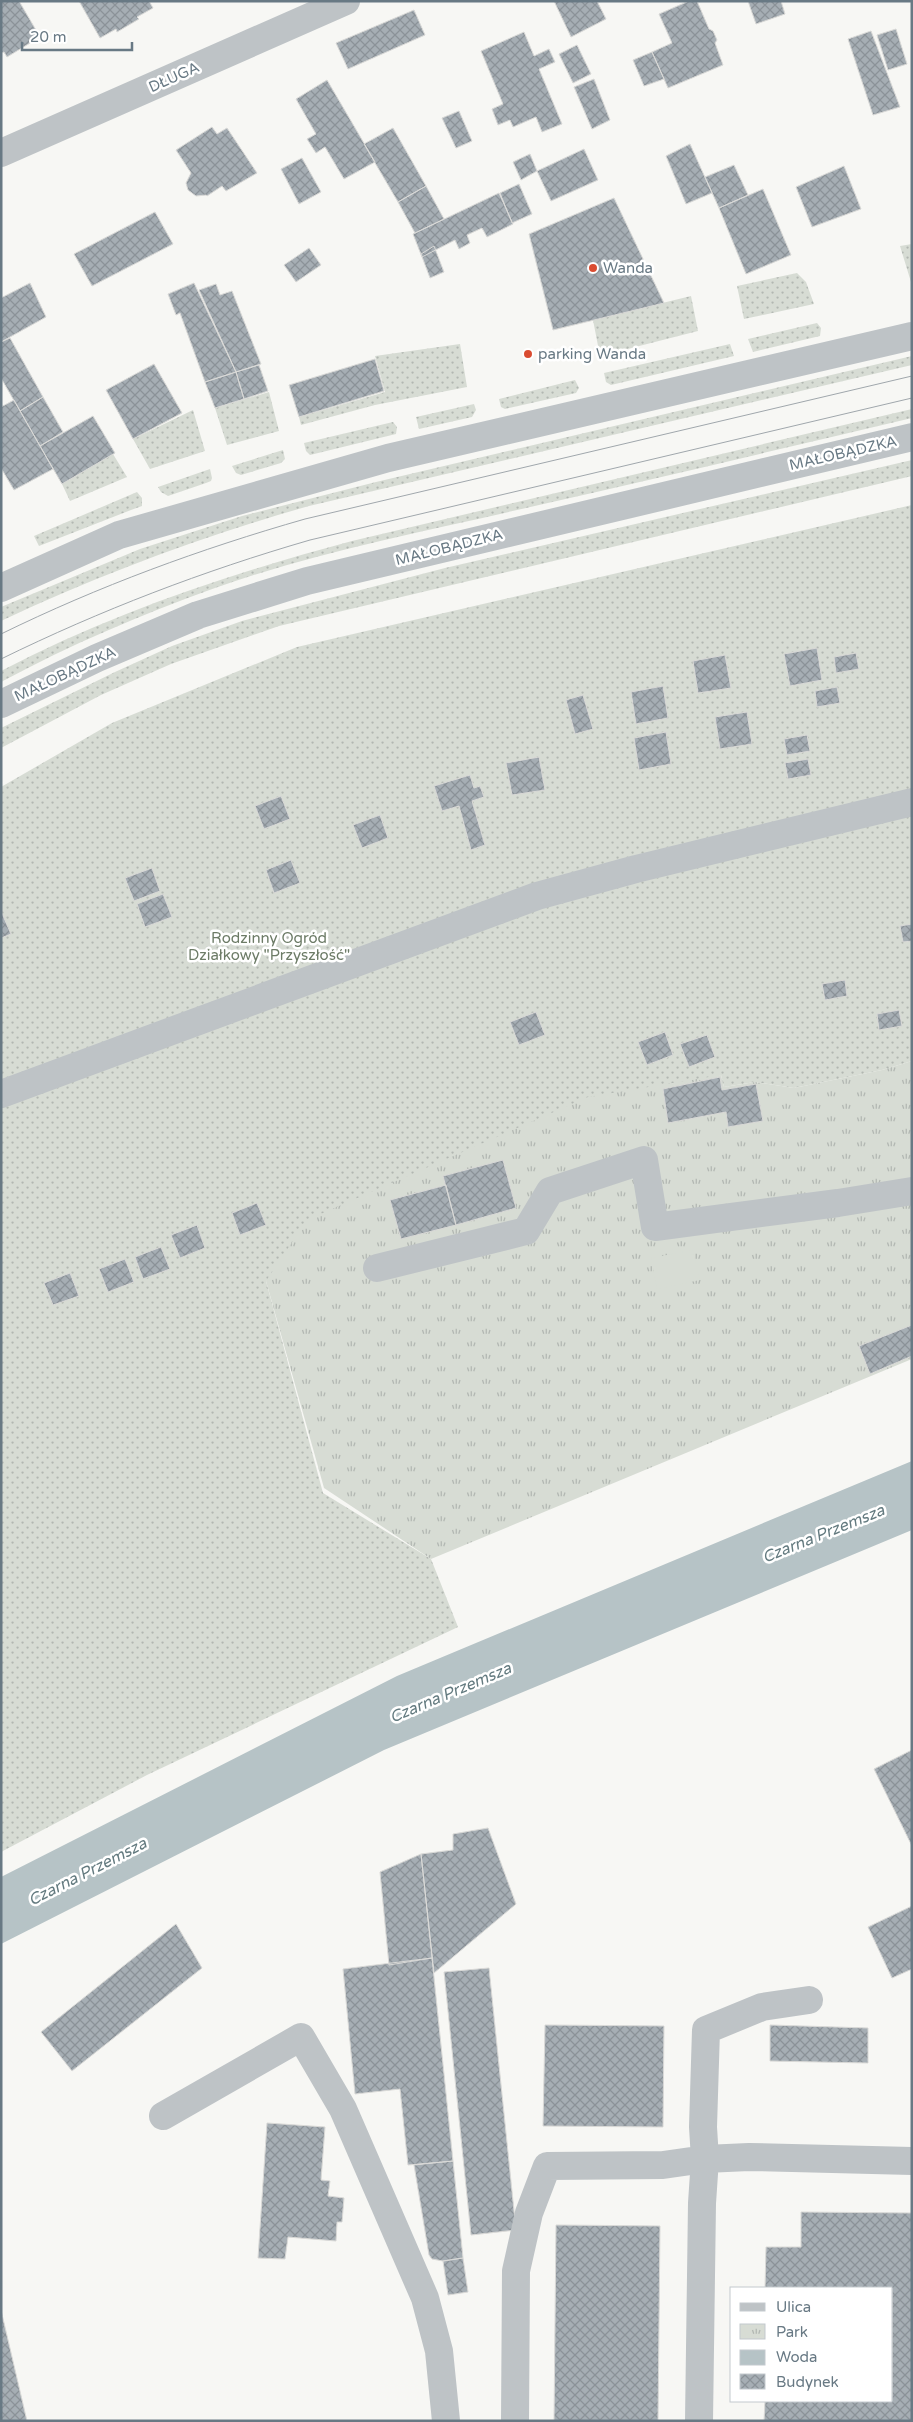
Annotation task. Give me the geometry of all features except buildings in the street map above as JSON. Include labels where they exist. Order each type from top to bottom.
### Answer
[{"type":"street","name":"DŁUGA","points":[[1,153],[346,1]]},
{"type":"street","points":[[1,588],[119,535],[388,458],[912,336]]},
{"type":"street","name":"MAŁOBĄDZKA","points":[[1,704],[97,658],[198,615],[307,581],[912,437]]},
{"type":"street","points":[[1,1094],[537,896],[636,869],[912,802]]},
{"type":"street","points":[[377,1268],[526,1231],[550,1191],[644,1160],[655,1226],[838,1203],[912,1191]]},
{"type":"street","points":[[699,2421],[706,2030],[762,2007],[810,2000]]},
{"type":"street","points":[[163,2116],[301,2037],[343,2109],[425,2298],[439,2351],[446,2421]]},
{"type":"street","points":[[515,2421],[516,2271],[530,2213],[547,2166],[663,2165],[705,2159],[749,2157],[912,2161]]},
{"type":"green space","points":[[912,244],[912,282],[911,282],[900,246]]},
{"type":"green space","points":[[797,273],[806,282],[814,304],[744,319],[737,286]]},
{"type":"green space","points":[[691,296],[698,331],[600,356],[593,320]]},
{"type":"green space","points":[[817,323],[821,328],[820,336],[753,352],[748,339]]},
{"type":"green space","points":[[460,344],[467,387],[375,405],[301,425],[299,417],[385,392],[375,356]]},
{"type":"green space","points":[[730,344],[734,356],[611,385],[606,382],[604,373]]},
{"type":"green space","points":[[912,356],[912,365],[309,506],[230,530],[153,557],[76,587],[1,621],[1,607],[140,549],[242,516],[376,482]]},
{"type":"green space","points":[[575,380],[579,388],[576,393],[505,409],[501,407],[499,399]]},
{"type":"green space","points":[[269,392],[279,431],[227,445],[215,408]]},
{"type":"green space","points":[[474,404],[476,410],[472,417],[419,429],[416,417]]},
{"type":"green space","points":[[912,409],[912,418],[376,542],[294,563],[215,588],[133,619],[53,655],[1,682],[1,671],[86,631],[173,596],[307,553]]},
{"type":"green space","points":[[193,410],[205,451],[150,469],[133,439]]},
{"type":"green space","points":[[393,422],[397,427],[396,434],[310,455],[306,451],[304,443]]},
{"type":"green space","points":[[283,450],[285,459],[281,463],[241,475],[236,473],[232,466]]},
{"type":"green space","points":[[113,454],[127,477],[70,501],[62,484]]},
{"type":"green space","points":[[912,460],[912,476],[279,626],[171,664],[101,695],[1,748],[1,728],[172,646],[242,621],[445,568]]},
{"type":"green space","points":[[210,469],[212,478],[211,481],[206,483],[168,496],[161,492],[158,487]]},
{"type":"green space","points":[[137,492],[142,498],[142,506],[39,546],[34,536]]},
{"type":"green space","name":"Rodzinny Ogród Działkowy \"Przyszłość\"","points":[[912,505],[912,1061],[882,1070],[794,1088],[755,1082],[724,1087],[721,1075],[266,1281],[323,1493],[431,1559],[458,1627],[147,1775],[1,1852],[1,787],[112,723],[297,647]]},
{"type":"green space","points":[[912,1061],[912,1359],[431,1559],[324,1488],[266,1281],[307,1220],[588,1097],[721,1075],[724,1087],[755,1082],[794,1088],[882,1070]]},
{"type":"green space","points":[[693,1250],[700,1280],[657,1289],[651,1258]]},
{"type":"water","name":"Czarna Przemsza","points":[[912,1461],[912,1530],[384,1750],[1,1944],[1,1877],[397,1676]]},
{"type":"tram line","points":[[1,634],[75,600],[150,570],[227,543],[305,519],[912,376]]},
{"type":"tram line","points":[[1,659],[76,624],[153,593],[192,578],[310,540],[912,398]]},
{"type":"place","name":"Wanda","points":[[593,268]]},
{"type":"place","name":"parking Wanda","points":[[528,354]]}]
